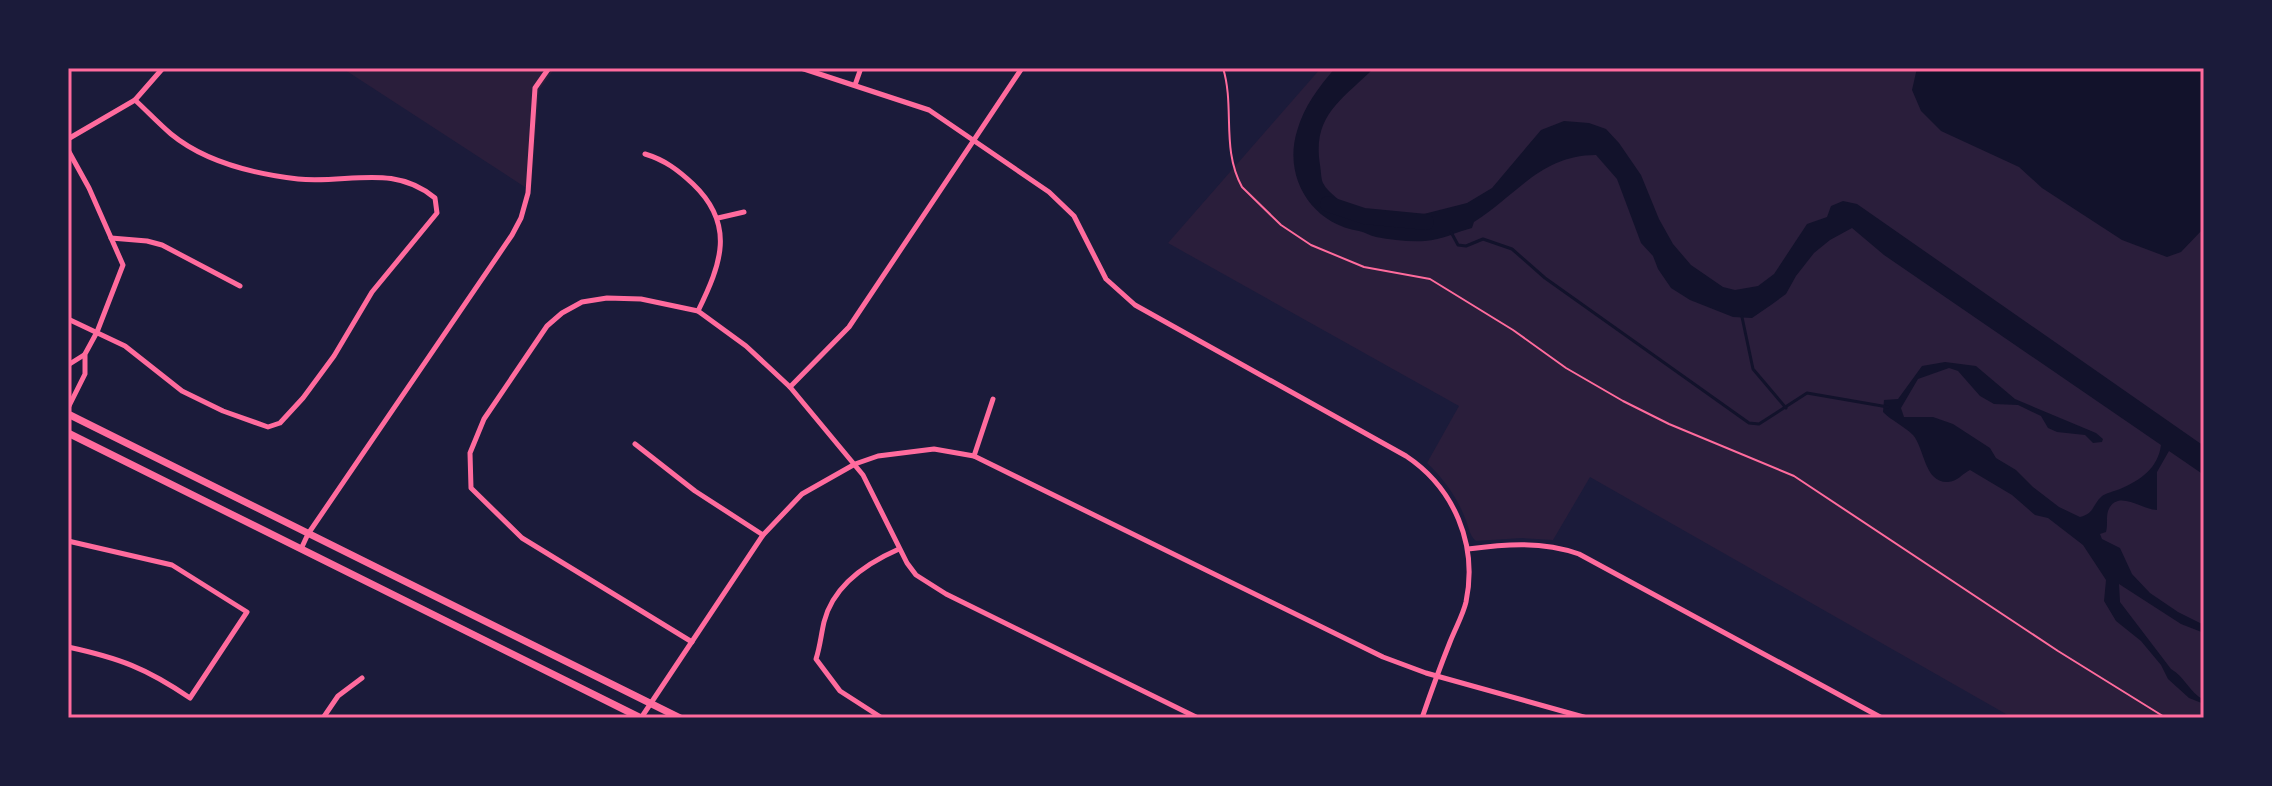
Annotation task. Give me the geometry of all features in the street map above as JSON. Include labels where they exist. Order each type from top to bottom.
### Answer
[{"type":"main road","points":[[68,411],[680,718]]},
{"type":"main road","points":[[68,433],[641,718]]},
{"type":"street","points":[[68,139],[135,100],[163,68]]},
{"type":"street","points":[[301,549],[308,534],[521,218],[528,193],[535,88],[549,68]]},
{"type":"street","points":[[801,68],[929,110],[1063,204],[1085,234],[1106,279],[1135,305],[1420,465],[1444,490],[1455,507],[1468,549],[1466,602],[1422,718]]},
{"type":"street","points":[[855,85],[861,68]]},
{"type":"street","points":[[790,387],[849,327],[1022,68]]},
{"type":"street","points":[[68,319],[134,352],[182,391],[223,411],[268,427],[280,423],[334,356],[372,292],[437,213],[435,198],[423,187],[403,179],[385,176],[300,179],[254,172],[210,157],[173,136],[135,100]]},
{"type":"street","points":[[68,150],[89,188],[123,265],[85,354],[68,365]]},
{"type":"street","points":[[645,154],[664,160],[687,179],[702,193],[718,218],[718,265],[698,311]]},
{"type":"street","points":[[718,218],[744,212]]},
{"type":"street","points":[[110,238],[162,245],[240,286]]},
{"type":"street","points":[[692,642],[522,538],[471,488],[470,453],[484,419],[547,326],[582,302],[607,298],[641,299],[698,311],[746,346],[790,387],[855,464],[916,575],[930,585],[1198,718]]},
{"type":"street","points":[[68,411],[85,374],[85,354]]},
{"type":"street","points":[[974,456],[993,399]]},
{"type":"street","points":[[635,444],[695,491],[763,535]]},
{"type":"street","points":[[641,718],[763,535],[802,494],[855,464],[900,452],[934,449],[974,456],[1375,653],[1437,676],[1568,710],[1587,718]]},
{"type":"street","points":[[68,541],[172,565],[247,612],[190,698],[162,678],[132,663],[68,647]]},
{"type":"street","points":[[1468,549],[1524,543],[1547,545],[1579,554],[1882,718]]},
{"type":"street","points":[[882,718],[840,691],[816,659],[828,611],[845,587],[874,560],[899,549]]},
{"type":"street","points":[[323,718],[338,696],[362,678]]},
{"type":"path","points":[[1223,68],[1227,86],[1229,143],[1237,179],[1291,233],[1311,245],[1364,267],[1430,279],[1513,330],[1566,368],[1623,401],[1669,424],[1794,476],[2058,651],[2166,718]]},
{"type":"shaded area","points":[[342,68],[555,68],[539,90],[531,191]]},
{"type":"shaded area","points":[[1321,68],[2204,68],[2204,718],[2013,718],[1590,477],[1553,540],[1521,538],[1476,541],[1454,495],[1427,463],[1459,406],[1168,243]]},
{"type":"shaded area","points":[[1335,68],[1374,68],[1332,110],[1321,133],[1322,181],[1347,212],[1404,219],[1467,203],[1492,188],[1541,130],[1564,121],[1589,123],[1606,129],[1619,143],[1641,175],[1673,244],[1691,265],[1723,287],[1735,290],[1758,286],[1774,274],[1807,224],[1827,217],[1831,206],[1843,201],[1857,204],[2204,446],[2204,475],[2169,451],[2157,472],[2157,510],[2117,501],[2108,511],[2106,532],[2100,534],[2102,539],[2120,548],[2132,574],[2150,593],[2204,625],[2204,633],[2181,624],[2119,584],[2120,602],[2171,669],[2204,700],[2204,704],[2189,698],[2168,679],[2161,665],[2141,641],[2116,621],[2104,601],[2106,580],[2083,545],[2048,518],[2035,515],[2012,495],[1970,470],[1951,482],[1934,477],[1913,435],[1883,412],[1884,400],[1898,399],[1922,366],[1945,362],[1976,366],[2015,399],[2096,433],[2103,439],[2102,442],[2093,443],[2085,435],[2057,432],[2048,428],[2041,416],[2018,405],[1994,404],[1980,396],[1958,371],[1949,368],[1918,379],[1901,408],[1904,417],[1933,417],[1953,424],[1990,448],[1996,458],[2016,470],[2059,507],[2080,517],[2091,511],[2102,496],[2128,485],[2147,472],[2156,460],[2161,445],[1884,255],[1852,228],[1814,253],[1786,294],[1752,318],[1733,317],[1690,300],[1671,288],[1653,256],[1641,243],[1617,179],[1596,155],[1577,157],[1545,169],[1474,222],[1472,228],[1443,238],[1394,240],[1342,226],[1315,208],[1298,181],[1294,165],[1300,122],[1313,97]]},
{"type":"shaded area","points":[[1917,68],[2204,68],[2204,228],[2181,252],[2167,257],[2122,240],[2042,188],[2019,167],[1941,131],[1921,111],[1912,90]]},
{"type":"waterway","points":[[1328,204],[1364,216],[1426,222]]},
{"type":"waterway","points":[[1451,232],[1458,245],[1466,246],[1483,239],[1512,249],[1545,278],[1749,423],[1759,424],[1807,393],[1888,407]]},
{"type":"waterway","points":[[1742,317],[1753,369],[1786,408]]}]
